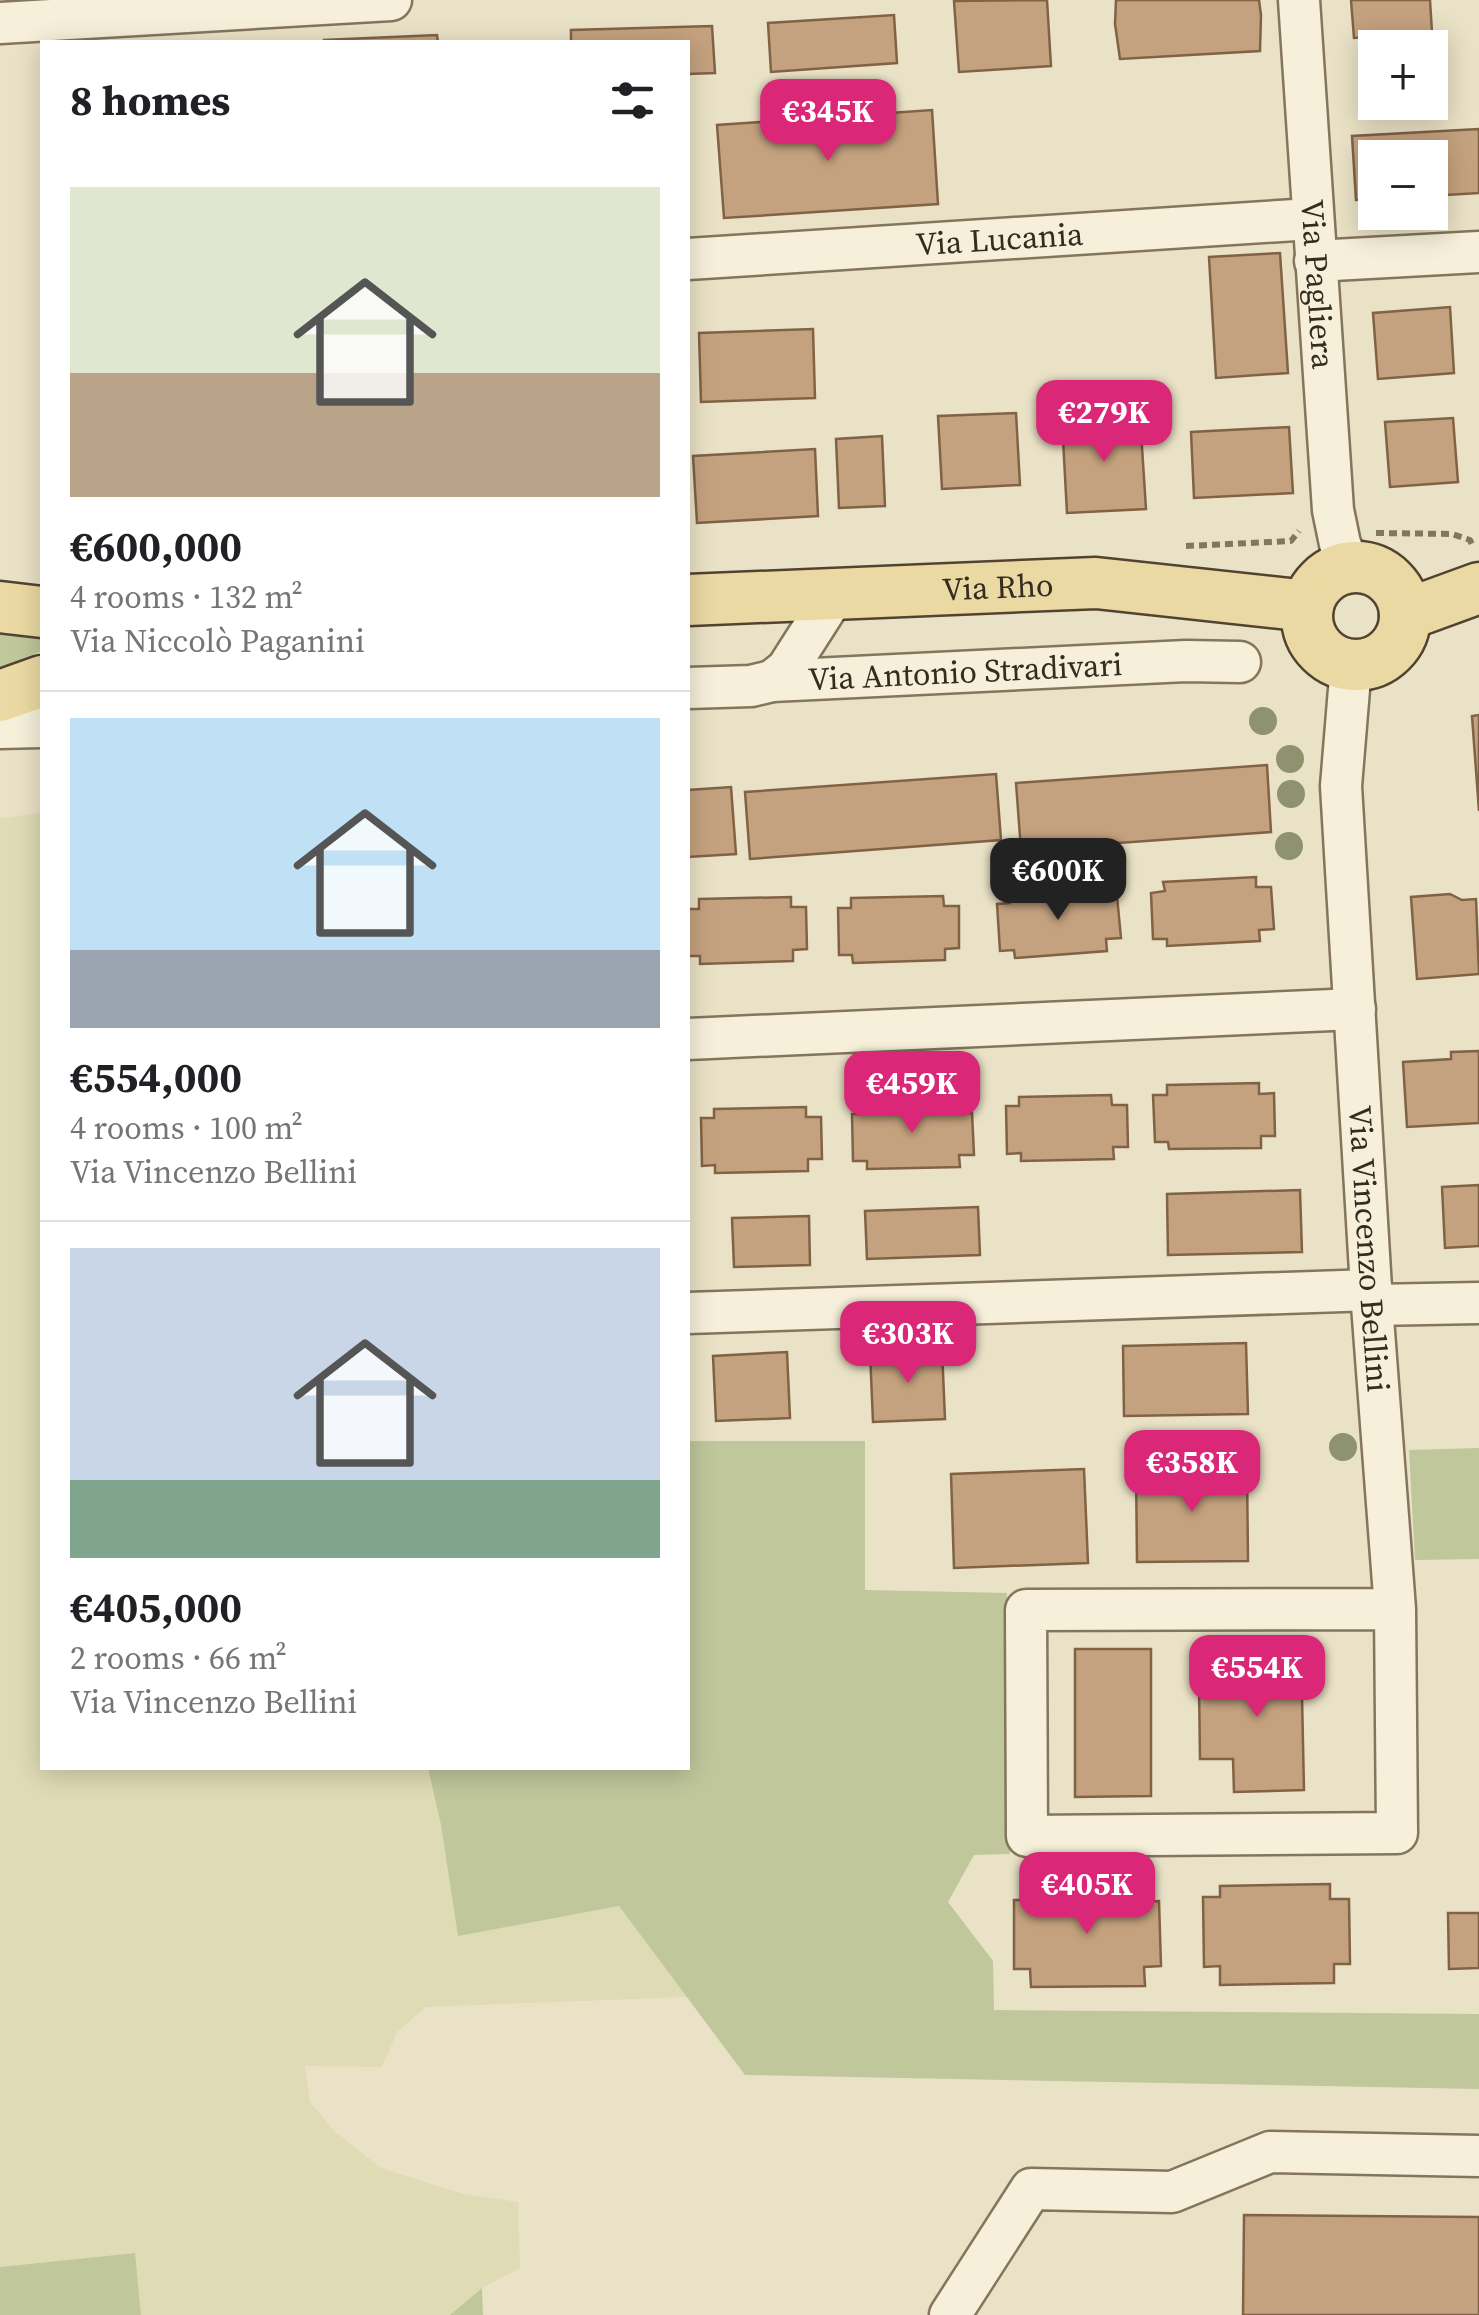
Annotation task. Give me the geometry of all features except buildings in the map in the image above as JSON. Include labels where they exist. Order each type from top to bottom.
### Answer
[{"type":"main road","points":[[1350,567],[1364,567],[1388,579],[1397,589],[1405,615],[1403,631],[1395,646],[1367,664],[1338,662],[1316,645],[1307,620],[1313,592],[1323,580],[1350,567]]},
{"type":"main road","name":"Via Rho","points":[[690,600],[1096,584],[1308,606]]},
{"type":"main road","points":[[1405,615],[1479,588]]},
{"type":"main road","points":[[0,606],[40,612]]},
{"type":"main road","points":[[0,696],[40,682]]},
{"type":"street","points":[[0,24],[391,0]]},
{"type":"street","name":"Via Pagliera","points":[[1299,0],[1332,510],[1350,567]]},
{"type":"street","name":"Via Lucania","points":[[690,259],[1312,220]]},
{"type":"street","points":[[1314,260],[1479,252]]},
{"type":"street","points":[[772,681],[787,668],[835,594]]},
{"type":"street","name":"Via Antonio Stradivari","points":[[690,688],[1166,662],[1240,662]]},
{"type":"street","name":"Via Vincenzo Bellini","points":[[1351,665],[1342,786],[1395,1609],[1397,1833],[1027,1836],[1026,1610],[1395,1609]]},
{"type":"street","points":[[0,728],[40,728]]},
{"type":"street","points":[[690,1039],[1355,1009]]},
{"type":"street","points":[[690,1313],[1372,1298],[1479,1303]]},
{"type":"street","points":[[950,2315],[1031,2188],[1172,2192],[1270,2152],[1479,2156]]},
{"type":"shaded area","points":[[40,813],[40,1770],[428,1770],[458,1936],[619,1906],[687,1997],[426,2007],[397,2032],[382,2067],[305,2066],[310,2102],[333,2130],[381,2168],[463,2194],[518,2202],[520,2268],[482,2288],[450,2315],[141,2315],[134,2253],[0,2267],[0,818]]},
{"type":"green space","points":[[0,635],[40,636],[40,652],[0,667]]},
{"type":"green space","points":[[690,1441],[865,1441],[865,1590],[1007,1593],[1010,1854],[974,1855],[948,1902],[993,1961],[994,2010],[1479,2014],[1479,2089],[745,2075],[619,1906],[458,1936],[428,1770],[690,1770]]},
{"type":"green space","points":[[1479,1448],[1479,1559],[1415,1560],[1409,1450]]},
{"type":"green space","points":[[135,2253],[141,2315],[0,2315],[0,2267]]},
{"type":"green space","points":[[482,2288],[483,2315],[450,2315]]}]
